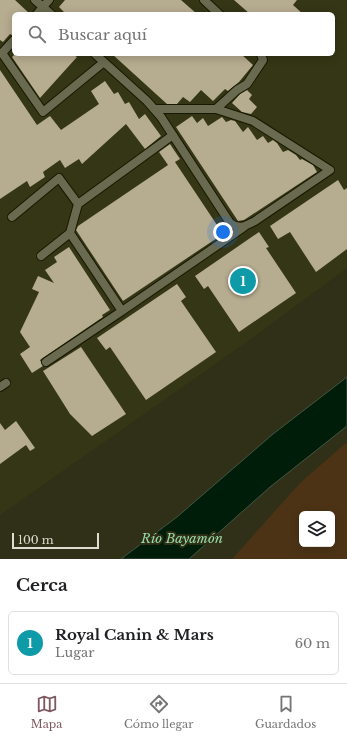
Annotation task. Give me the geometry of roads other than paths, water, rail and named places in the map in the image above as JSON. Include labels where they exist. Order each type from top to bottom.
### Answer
[{"type":"lane","points":[[35,0],[49,12]]},
{"type":"lane","points":[[39,12],[50,0]]},
{"type":"lane","points":[[204,0],[217,12]]},
{"type":"lane","points":[[12,42],[2,53],[43,112],[104,62]]},
{"type":"lane","points":[[97,56],[147,101],[161,117],[230,223],[236,226],[244,227]]},
{"type":"lane","points":[[216,109],[237,90],[247,84],[263,60],[262,56]]},
{"type":"lane","points":[[46,362],[330,170],[252,121],[216,109],[154,109]]},
{"type":"lane","points":[[40,256],[70,234],[78,204],[173,135]]},
{"type":"lane","points":[[12,216],[59,178],[78,204]]},
{"type":"lane","points":[[70,234],[122,311]]},
{"type":"water","name":"Río Bayamón","points":[[347,377],[347,426],[270,487],[189,559],[121,559],[177,517],[273,434]]},
{"type":"place","name":"Royal Canin & Mars","points":[[243,281]]}]
